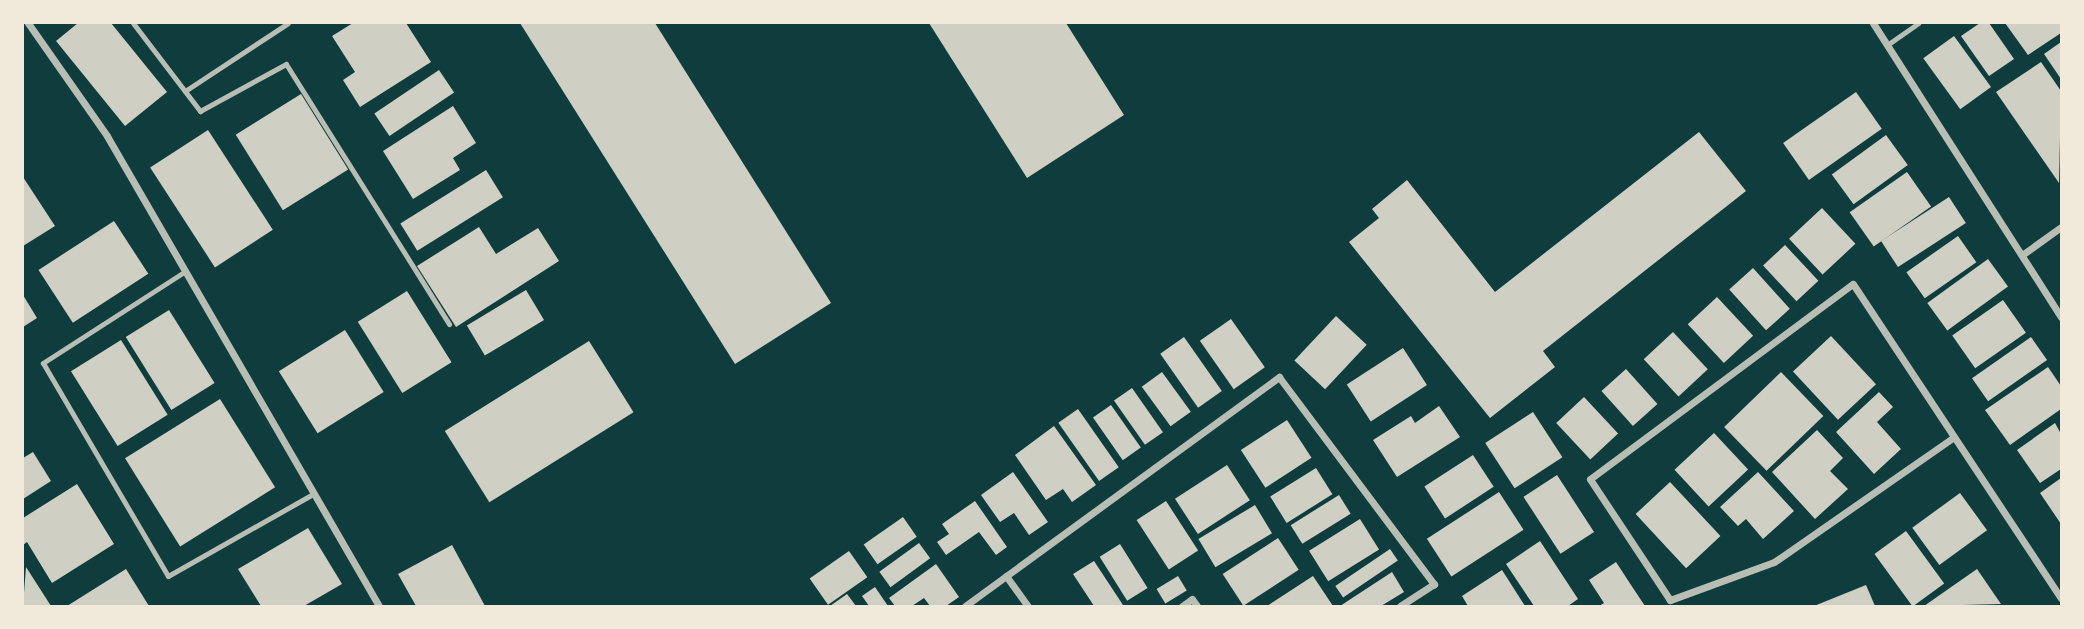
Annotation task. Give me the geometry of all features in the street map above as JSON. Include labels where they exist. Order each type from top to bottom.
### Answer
[{"type":"street","points":[[28,23],[107,136],[311,495],[379,606]]},
{"type":"street","points":[[1873,23],[2061,317]]},
{"type":"street","points":[[2022,255],[2061,226]]},
{"type":"street","points":[[1954,437],[1774,562],[1670,600],[1590,479],[1853,284],[2061,598]]},
{"type":"street","points":[[965,606],[1279,377],[1434,584],[1400,606]]},
{"type":"street","points":[[1006,576],[1028,606]]},
{"type":"street","points":[[1182,606],[1192,599],[1197,606]]},
{"type":"lane","points":[[133,23],[200,111],[286,64],[449,324]]},
{"type":"lane","points":[[185,91],[288,23]]},
{"type":"lane","points":[[1887,45],[1918,23]]},
{"type":"lane","points":[[184,272],[43,363],[168,576],[311,495]]},
{"type":"building","points":[[78,23],[111,23],[167,92],[125,126],[56,41]]},
{"type":"building","points":[[353,23],[406,23],[431,62],[360,107],[343,80],[355,72],[332,36]]},
{"type":"building","points":[[520,23],[655,23],[831,303],[735,364]]},
{"type":"building","points":[[929,23],[1066,23],[1124,115],[1027,178]]},
{"type":"building","points":[[1980,23],[1989,23],[2014,59],[1989,76],[1961,36]]},
{"type":"building","points":[[2005,23],[2061,23],[2061,33],[2028,55]]},
{"type":"building","points":[[1954,36],[1991,87],[1960,109],[1923,58]]},
{"type":"building","points":[[2061,42],[2061,79],[2044,54]]},
{"type":"building","points":[[2041,62],[2061,91],[2059,183],[1996,92]]},
{"type":"building","points":[[439,70],[454,92],[389,136],[374,114]]},
{"type":"building","points":[[1856,92],[1882,129],[1809,180],[1783,143]]},
{"type":"building","points":[[301,94],[348,169],[283,210],[236,135]]},
{"type":"building","points":[[453,106],[476,143],[453,158],[460,170],[413,199],[383,151]]},
{"type":"building","points":[[208,130],[273,230],[215,267],[150,168]]},
{"type":"building","points":[[1699,132],[1746,191],[1543,351],[1555,367],[1490,418],[1349,242],[1379,218],[1372,209],[1407,180],[1495,292]]},
{"type":"building","points":[[1886,135],[1908,165],[1854,204],[1832,174]]},
{"type":"building","points":[[486,170],[503,197],[417,251],[400,224]]},
{"type":"building","points":[[1907,172],[1931,206],[1874,247],[1850,212]]},
{"type":"building","points":[[23,177],[55,226],[23,246]]},
{"type":"building","points":[[1949,197],[1966,223],[1898,267],[1881,241]]},
{"type":"building","points":[[1822,208],[1855,244],[1823,275],[1789,239]]},
{"type":"building","points":[[114,221],[148,274],[73,323],[39,270]]},
{"type":"building","points":[[479,227],[496,254],[538,228],[559,261],[456,327],[417,266]]},
{"type":"building","points":[[1958,236],[1976,262],[1925,298],[1906,272]]},
{"type":"building","points":[[1785,245],[1818,281],[1796,301],[1763,265]]},
{"type":"building","points":[[1988,259],[2008,287],[1947,331],[1927,303]]},
{"type":"building","points":[[1753,268],[1790,309],[1766,330],[1729,289]]},
{"type":"building","points":[[526,290],[544,320],[485,356],[467,326]]},
{"type":"building","points":[[407,291],[452,362],[402,393],[358,322]]},
{"type":"building","points":[[23,295],[37,318],[23,327]]},
{"type":"building","points":[[1717,297],[1753,336],[1724,363],[1688,324]]},
{"type":"building","points":[[2003,300],[2026,333],[1975,368],[1952,336]]},
{"type":"building","points":[[169,310],[215,383],[171,410],[126,337]]},
{"type":"building","points":[[1336,316],[1367,345],[1325,389],[1294,361]]},
{"type":"building","points":[[1231,319],[1265,367],[1234,389],[1200,341]]},
{"type":"building","points":[[345,330],[384,392],[318,433],[279,371]]},
{"type":"building","points":[[1673,332],[1708,369],[1679,397],[1644,359]]},
{"type":"building","points":[[1831,336],[1876,384],[1838,420],[1793,371]]},
{"type":"building","points":[[1184,337],[1222,391],[1198,408],[1160,354]]},
{"type":"building","points":[[2031,337],[2047,360],[1988,401],[1972,378]]},
{"type":"building","points":[[121,340],[168,415],[118,446],[71,371]]},
{"type":"building","points":[[589,341],[634,412],[489,502],[445,431]]},
{"type":"building","points":[[1403,348],[1427,385],[1371,421],[1347,384]]},
{"type":"building","points":[[2048,367],[2061,386],[2061,409],[2010,445],[1985,410]]},
{"type":"building","points":[[1626,369],[1657,404],[1633,426],[1601,391]]},
{"type":"building","points":[[1162,372],[1191,412],[1171,426],[1142,387]]},
{"type":"building","points":[[1781,372],[1823,416],[1767,471],[1724,427]]},
{"type":"building","points":[[1132,388],[1163,432],[1145,445],[1114,401]]},
{"type":"building","points":[[1879,392],[1893,407],[1877,422],[1901,449],[1874,474],[1836,432]]},
{"type":"building","points":[[1584,397],[1618,434],[1590,459],[1556,423]]},
{"type":"building","points":[[220,399],[275,487],[180,547],[125,458]]},
{"type":"building","points":[[1111,405],[1141,448],[1123,460],[1093,418]]},
{"type":"building","points":[[1439,406],[1460,437],[1397,477],[1373,440],[1411,416],[1415,423]]},
{"type":"building","points":[[1078,409],[1119,467],[1099,481],[1058,423]]},
{"type":"building","points":[[1533,412],[1562,457],[1515,488],[1485,443]]},
{"type":"building","points":[[1287,420],[1312,458],[1265,488],[1241,450]]},
{"type":"building","points":[[2055,423],[2061,434],[2061,469],[2040,483],[2017,450]]},
{"type":"building","points":[[1054,426],[1096,485],[1072,502],[1063,489],[1046,500],[1015,455]]},
{"type":"building","points":[[1817,430],[1843,458],[1830,471],[1848,489],[1815,519],[1772,472]]},
{"type":"building","points":[[1714,433],[1748,470],[1709,506],[1675,470]]},
{"type":"building","points":[[33,452],[51,481],[23,499],[23,458]]},
{"type":"building","points":[[1473,455],[1494,487],[1445,518],[1424,487]]},
{"type":"building","points":[[1227,465],[1250,500],[1198,534],[1175,499]]},
{"type":"building","points":[[1316,468],[1332,494],[1287,523],[1270,497]]},
{"type":"building","points":[[1013,472],[1048,522],[1029,535],[1014,513],[1000,522],[981,495]]},
{"type":"building","points":[[1758,472],[1794,511],[1763,539],[1746,519],[1738,526],[1720,507]]},
{"type":"building","points":[[1557,475],[1594,532],[1560,554],[1523,497]]},
{"type":"building","points":[[2061,478],[2061,524],[2040,493]]},
{"type":"building","points":[[1670,482],[1720,536],[1686,568],[1636,514]]},
{"type":"building","points":[[77,484],[114,544],[52,583],[27,542],[23,545],[23,518]]},
{"type":"building","points":[[1499,492],[1524,530],[1451,577],[1427,539]]},
{"type":"building","points":[[1960,493],[1987,530],[1939,565],[1912,528]]},
{"type":"building","points":[[1339,495],[1351,514],[1302,544],[1291,525]]},
{"type":"building","points":[[975,501],[1007,547],[996,555],[979,532],[946,555],[937,542],[949,534],[942,524]]},
{"type":"building","points":[[1166,501],[1198,550],[1169,570],[1137,520]]},
{"type":"building","points":[[1255,505],[1272,533],[1215,567],[1198,539]]},
{"type":"building","points":[[903,517],[917,537],[877,564],[864,545]]},
{"type":"building","points":[[1360,519],[1379,550],[1328,581],[1309,551]]},
{"type":"building","points":[[308,528],[342,584],[304,606],[261,606],[238,569]]},
{"type":"building","points":[[1906,531],[1944,584],[1912,606],[1874,554]]},
{"type":"building","points":[[1278,538],[1299,570],[1243,606],[1223,574]]},
{"type":"building","points":[[1540,541],[1578,599],[1568,606],[1534,606],[1506,564]]},
{"type":"building","points":[[919,543],[930,558],[891,587],[879,572]]},
{"type":"building","points":[[1120,544],[1148,588],[1127,601],[1100,557]]},
{"type":"building","points":[[452,545],[485,606],[416,606],[398,574]]},
{"type":"building","points":[[1390,549],[1398,561],[1343,598],[1335,586]]},
{"type":"building","points":[[849,551],[867,577],[828,605],[810,579]]},
{"type":"building","points":[[1094,561],[1123,605],[1094,606],[1073,574]]},
{"type":"building","points":[[1616,562],[1645,606],[1599,606],[1604,603],[1589,580]]},
{"type":"building","points":[[936,564],[959,597],[946,606],[930,606],[924,598],[912,606],[895,606],[889,598]]},
{"type":"building","points":[[26,567],[51,606],[23,606]]},
{"type":"building","points":[[126,569],[149,606],[67,606]]},
{"type":"building","points":[[1977,569],[2001,604],[1924,606]]},
{"type":"building","points":[[1502,570],[1525,606],[1468,606],[1462,596]]},
{"type":"building","points":[[1392,572],[1404,592],[1381,606],[1340,606]]},
{"type":"building","points":[[1178,576],[1187,591],[1165,603],[1157,589]]},
{"type":"building","points":[[1313,576],[1333,606],[1267,606]]},
{"type":"building","points":[[1866,585],[1875,606],[1814,606]]},
{"type":"building","points":[[875,587],[888,606],[869,606],[862,596]]},
{"type":"building","points":[[847,594],[856,606],[830,606]]}]
